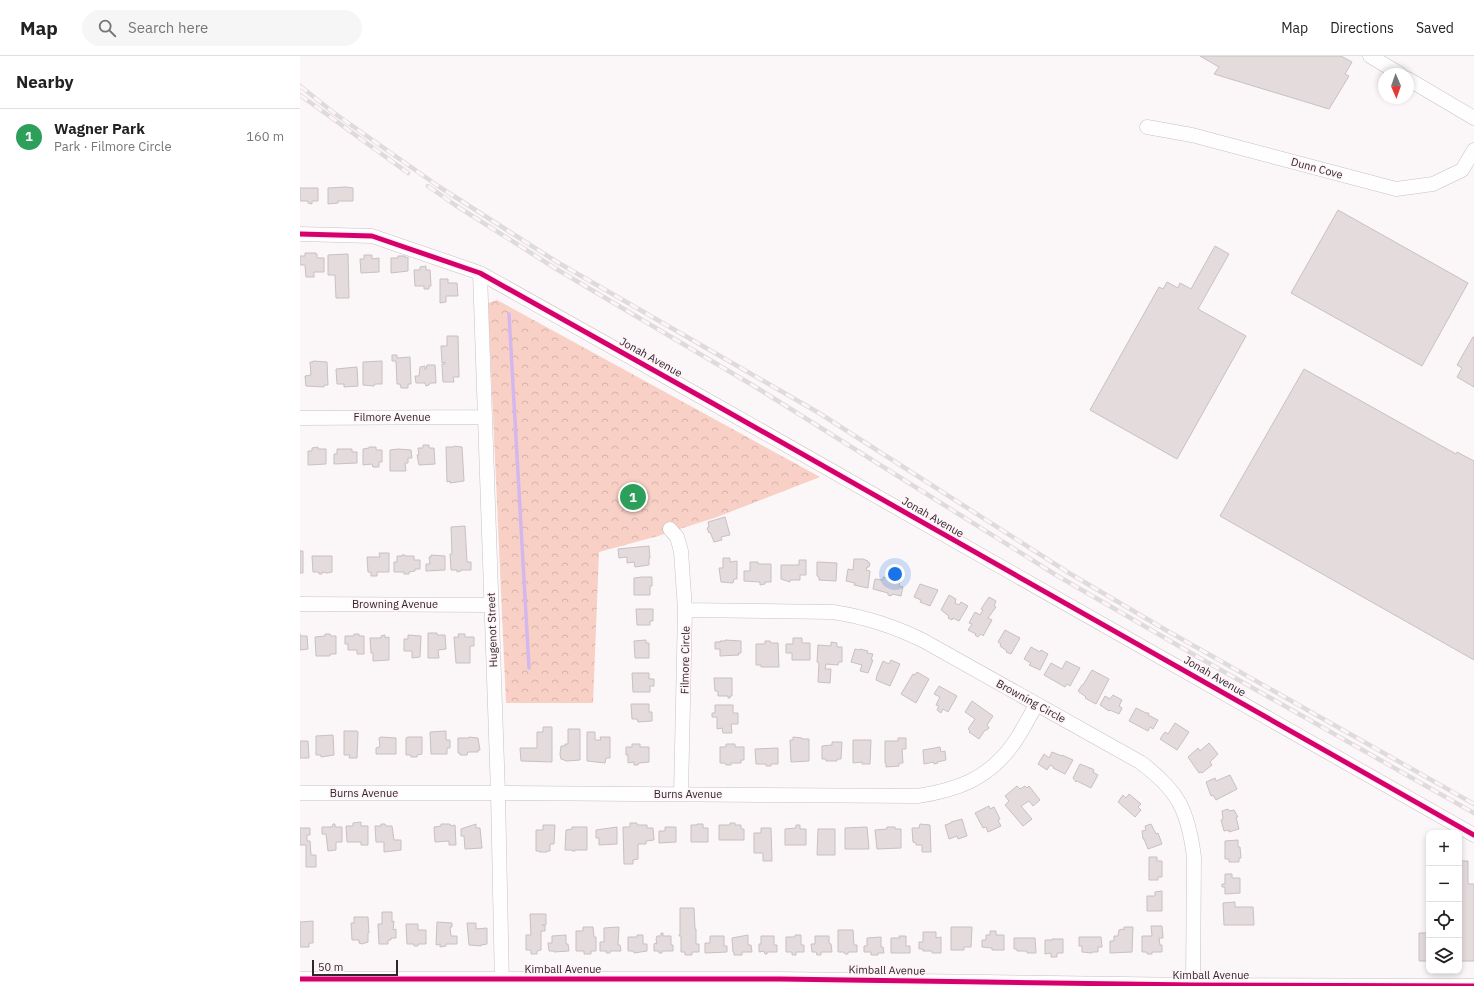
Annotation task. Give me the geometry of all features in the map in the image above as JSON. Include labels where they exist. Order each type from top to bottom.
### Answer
[{"type":"street","points":[[1370,56],[1390,68]]},
{"type":"street","points":[[1414,83],[1474,118]]},
{"type":"street","name":"Dunn Cove","points":[[1147,127],[1192,135],[1396,189],[1433,184],[1462,170],[1474,150]]},
{"type":"street","name":"Jonah Avenue","points":[[300,234],[372,236],[480,273],[741,419],[1474,835]]},
{"type":"street","name":"Hugenot Street","points":[[480,273],[490,605],[498,793],[502,982]]},
{"type":"street","name":"Filmore Avenue","points":[[300,418],[484,417]]},
{"type":"street","name":"Filmore Circle","points":[[670,529],[677,537],[681,551],[685,610],[681,794]]},
{"type":"street","name":"Browning Avenue","points":[[300,604],[490,605]]},
{"type":"street","name":"Browning Circle","points":[[685,610],[833,612],[870,619],[894,627],[924,641],[1140,762],[1162,780],[1180,805],[1188,821],[1194,857],[1193,985]]},
{"type":"street","name":"Burns Avenue","points":[[300,793],[918,796],[953,789],[967,784],[984,774],[1000,761],[1012,746],[1036,705]]},
{"type":"street","name":"Kimball Avenue","points":[[300,979],[502,982],[1474,986]]},
{"type":"green space","points":[[497,300],[820,477],[717,517],[658,536],[599,552],[593,703],[506,703],[488,303]]},
{"type":"building","points":[[1200,56],[1341,56],[1352,62],[1345,74],[1349,76],[1329,109],[1214,74],[1219,67]]},
{"type":"building","points":[[300,188],[318,188],[318,201],[312,201],[312,204],[308,203],[308,201],[300,201]]},
{"type":"building","points":[[328,188],[353,188],[353,201],[338,201],[338,203],[328,204]]},
{"type":"building","points":[[1338,210],[1468,283],[1422,366],[1291,293]]},
{"type":"building","points":[[1215,246],[1229,254],[1198,309],[1246,336],[1177,459],[1090,410],[1159,287],[1163,289],[1167,282],[1178,288],[1180,283],[1191,289]]},
{"type":"building","points":[[305,253],[316,253],[317,258],[324,258],[324,272],[314,272],[314,277],[306,277],[305,265],[300,265],[300,256],[305,256]]},
{"type":"building","points":[[348,254],[349,298],[336,298],[335,275],[328,275],[328,255]]},
{"type":"building","points":[[364,255],[372,255],[372,259],[379,258],[379,272],[361,273],[360,259],[364,259]]},
{"type":"building","points":[[398,256],[408,257],[408,271],[391,273],[391,258],[398,258]]},
{"type":"building","points":[[426,266],[426,270],[430,270],[431,286],[429,286],[429,289],[424,289],[424,286],[415,286],[414,270],[420,270],[420,267]]},
{"type":"building","points":[[440,279],[448,279],[448,283],[457,283],[458,296],[446,296],[446,302],[440,303]]},
{"type":"building","points":[[447,336],[458,336],[459,377],[453,377],[454,382],[443,382],[442,364],[445,364],[445,362],[442,363],[441,346],[447,346]]},
{"type":"building","points":[[1473,337],[1474,387],[1457,377],[1462,368],[1457,365]]},
{"type":"building","points":[[392,355],[397,355],[397,358],[410,357],[411,384],[408,384],[408,388],[401,388],[400,384],[397,384],[396,361],[392,361]]},
{"type":"building","points":[[382,361],[382,384],[375,384],[374,386],[363,385],[363,362]]},
{"type":"building","points":[[310,362],[327,362],[328,385],[324,385],[324,387],[306,386],[305,376],[311,375]]},
{"type":"building","points":[[427,365],[435,365],[436,383],[430,383],[426,386],[425,383],[416,383],[415,376],[419,376],[420,367],[425,366],[425,370]]},
{"type":"building","points":[[357,367],[358,386],[344,387],[344,384],[337,384],[336,369]]},
{"type":"building","points":[[1304,369],[1456,454],[1457,452],[1474,461],[1474,660],[1220,516]]},
{"type":"building","points":[[423,445],[429,445],[429,448],[434,448],[435,464],[419,465],[417,455],[419,455],[418,448],[423,448]]},
{"type":"building","points":[[318,447],[318,449],[326,449],[326,464],[308,465],[308,451],[312,451],[312,448]]},
{"type":"building","points":[[376,447],[376,450],[382,450],[382,462],[379,462],[379,467],[373,467],[372,464],[363,465],[363,449]]},
{"type":"building","points":[[446,447],[462,447],[464,481],[450,483],[450,481],[447,482]]},
{"type":"building","points":[[337,449],[352,449],[352,452],[357,452],[357,463],[334,464],[334,454],[337,454]]},
{"type":"building","points":[[390,450],[411,450],[412,458],[408,458],[408,463],[405,463],[406,471],[390,471]]},
{"type":"building","points":[[725,517],[730,535],[721,537],[722,540],[714,542],[707,528],[709,527],[708,522]]},
{"type":"building","points":[[465,526],[467,562],[471,562],[471,570],[461,570],[457,572],[457,570],[451,570],[451,527]]},
{"type":"building","points":[[649,546],[649,565],[635,567],[634,562],[627,563],[627,557],[619,558],[618,549]]},
{"type":"building","points":[[300,551],[303,551],[303,573],[300,573]]},
{"type":"building","points":[[379,553],[389,553],[389,572],[377,572],[377,576],[371,576],[371,572],[368,572],[367,557],[380,557]]},
{"type":"building","points":[[431,555],[445,556],[445,570],[426,571],[426,564],[430,564],[429,557],[431,557]]},
{"type":"building","points":[[312,556],[332,556],[332,572],[322,572],[322,574],[319,574],[319,572],[313,572]]},
{"type":"building","points":[[397,556],[414,556],[414,560],[420,560],[420,569],[415,569],[415,571],[409,572],[409,574],[404,574],[404,572],[394,572],[394,562],[397,562]]},
{"type":"building","points":[[723,558],[730,558],[730,562],[737,561],[737,579],[734,579],[733,583],[721,582],[719,568],[723,568]]},
{"type":"building","points":[[854,559],[863,559],[870,563],[866,570],[870,571],[868,588],[854,585],[855,583],[846,581],[848,569],[853,570]]},
{"type":"building","points":[[799,560],[806,560],[806,575],[800,575],[800,580],[790,580],[790,582],[781,579],[781,565],[799,565]]},
{"type":"building","points":[[750,562],[758,562],[758,564],[771,564],[771,582],[765,582],[765,584],[760,585],[760,582],[744,581],[744,571],[750,571]]},
{"type":"building","points":[[817,562],[837,563],[836,581],[819,580],[819,577],[817,576]]},
{"type":"building","points":[[892,570],[902,572],[899,586],[903,587],[901,596],[892,594],[891,596],[888,595],[888,593],[873,589],[875,579],[883,580],[883,577],[890,579]]},
{"type":"building","points":[[652,577],[650,595],[634,595],[634,578]]},
{"type":"building","points":[[920,584],[938,590],[930,606],[920,602],[921,600],[914,597]]},
{"type":"building","points":[[949,595],[956,599],[955,603],[959,605],[961,602],[968,606],[959,621],[953,618],[952,620],[948,618],[949,616],[941,610]]},
{"type":"building","points":[[989,597],[996,601],[994,606],[996,607],[988,618],[992,620],[983,636],[981,634],[978,637],[975,635],[976,634],[968,630],[972,624],[969,623],[975,612],[980,615],[983,610],[981,609]]},
{"type":"building","points":[[636,609],[653,609],[653,621],[650,621],[650,625],[637,625]]},
{"type":"building","points":[[1005,630],[1020,638],[1011,654],[1006,652],[1007,651],[1000,646],[1001,644],[998,642]]},
{"type":"building","points":[[428,633],[445,635],[446,649],[438,650],[439,658],[428,658]]},
{"type":"building","points":[[300,634],[301,636],[307,636],[308,649],[300,650]]},
{"type":"building","points":[[325,634],[336,636],[336,654],[330,654],[330,656],[316,656],[315,637],[325,636]]},
{"type":"building","points":[[354,634],[364,636],[364,654],[357,654],[357,650],[348,650],[348,644],[345,644],[345,636],[354,636]]},
{"type":"building","points":[[458,634],[465,634],[465,637],[474,637],[474,646],[470,646],[470,663],[456,663],[454,637],[459,637]]},
{"type":"building","points":[[385,635],[385,638],[389,637],[389,660],[373,661],[370,638],[381,638],[381,636]]},
{"type":"building","points":[[408,635],[421,636],[420,657],[412,658],[412,651],[404,651],[404,639],[408,639]]},
{"type":"building","points":[[793,638],[802,638],[802,643],[810,643],[810,660],[792,660],[792,653],[786,653],[786,644],[793,644]]},
{"type":"building","points":[[646,640],[646,643],[649,643],[649,658],[635,658],[634,641]]},
{"type":"building","points":[[725,640],[741,641],[741,653],[738,653],[739,655],[720,656],[720,649],[715,649],[715,642]]},
{"type":"building","points":[[765,641],[778,643],[779,667],[761,667],[761,665],[756,665],[756,644],[765,644]]},
{"type":"building","points":[[831,642],[837,643],[837,647],[842,647],[842,662],[839,662],[838,665],[826,664],[825,669],[831,669],[830,683],[818,682],[818,645],[831,646]]},
{"type":"building","points":[[1031,647],[1048,654],[1040,670],[1029,665],[1031,663],[1024,659]]},
{"type":"building","points":[[855,649],[868,651],[867,653],[873,654],[871,660],[873,660],[868,673],[860,671],[862,665],[851,662]]},
{"type":"building","points":[[891,660],[900,664],[890,686],[876,680],[883,661],[889,664]]},
{"type":"building","points":[[1066,661],[1080,668],[1070,686],[1067,684],[1065,687],[1044,675],[1051,663],[1062,669]]},
{"type":"building","points":[[1092,670],[1109,679],[1096,704],[1085,698],[1086,697],[1078,691]]},
{"type":"building","points":[[917,672],[929,679],[916,703],[901,694],[913,674],[915,675]]},
{"type":"building","points":[[632,673],[649,673],[649,679],[654,679],[654,686],[650,686],[650,692],[633,692]]},
{"type":"building","points":[[714,678],[732,678],[732,696],[730,696],[730,698],[728,698],[728,696],[718,696],[718,691],[715,691]]},
{"type":"building","points":[[939,686],[957,696],[948,712],[943,709],[941,713],[937,710],[939,706],[936,705],[940,697],[934,694]]},
{"type":"building","points":[[1113,695],[1122,700],[1119,706],[1122,708],[1119,714],[1110,710],[1109,711],[1100,705],[1105,696],[1110,699]]},
{"type":"building","points":[[972,701],[993,716],[987,725],[989,728],[985,730],[979,739],[969,732],[970,731],[968,729],[975,719],[965,712]]},
{"type":"building","points":[[631,704],[649,704],[649,712],[652,712],[652,721],[638,722],[637,719],[632,719]]},
{"type":"building","points":[[715,705],[733,705],[733,713],[738,713],[738,724],[731,724],[732,733],[723,733],[722,728],[717,729],[717,717],[712,717],[712,713],[715,713]]},
{"type":"building","points":[[1136,708],[1149,713],[1148,715],[1158,720],[1153,729],[1150,727],[1148,731],[1129,721]]},
{"type":"building","points":[[1175,723],[1189,732],[1177,750],[1160,739],[1165,732],[1168,734]]},
{"type":"building","points":[[543,727],[552,727],[552,762],[521,761],[520,748],[537,748],[537,732],[543,732]]},
{"type":"building","points":[[568,729],[580,729],[580,760],[567,761],[561,759],[561,746],[568,744]]},
{"type":"building","points":[[344,731],[358,732],[357,758],[349,758],[350,755],[344,755]]},
{"type":"building","points":[[446,731],[446,740],[450,740],[450,748],[447,748],[447,754],[431,754],[430,732]]},
{"type":"building","points":[[587,732],[595,732],[595,740],[601,740],[600,737],[610,737],[610,758],[606,758],[605,763],[587,761]]},
{"type":"building","points":[[333,735],[334,755],[321,757],[321,755],[316,755],[316,736]]},
{"type":"building","points":[[422,737],[422,754],[417,755],[417,757],[406,755],[406,738]]},
{"type":"building","points":[[793,737],[809,739],[809,761],[791,762],[790,740],[793,740]]},
{"type":"building","points":[[379,738],[396,738],[396,754],[376,754],[376,748],[380,747]]},
{"type":"building","points":[[458,738],[478,738],[480,750],[478,750],[478,752],[468,752],[467,755],[460,755],[460,753],[458,753]]},
{"type":"building","points":[[898,738],[906,738],[906,749],[902,749],[903,763],[899,763],[899,766],[886,767],[885,741],[898,741]]},
{"type":"building","points":[[853,740],[871,740],[870,764],[862,764],[862,762],[853,763]]},
{"type":"building","points":[[300,741],[308,741],[309,758],[300,758]]},
{"type":"building","points":[[832,742],[842,742],[841,759],[837,759],[837,761],[826,761],[826,759],[822,759],[822,746],[832,745]]},
{"type":"building","points":[[1209,743],[1218,754],[1210,762],[1212,765],[1202,773],[1199,773],[1188,757],[1198,748],[1200,751]]},
{"type":"building","points":[[632,744],[640,744],[640,747],[649,747],[649,762],[639,763],[638,765],[634,765],[634,762],[628,763],[626,747],[632,747]]},
{"type":"building","points":[[726,744],[735,744],[735,747],[744,747],[744,760],[741,760],[741,763],[731,763],[731,765],[726,765],[725,763],[720,763],[720,747],[726,747]]},
{"type":"building","points":[[940,747],[941,752],[945,751],[946,760],[934,764],[934,762],[924,764],[923,750]]},
{"type":"building","points":[[778,748],[778,764],[766,766],[766,764],[756,764],[755,749]]},
{"type":"building","points":[[1052,752],[1073,760],[1065,774],[1050,765],[1047,770],[1038,764],[1044,754],[1049,758]]},
{"type":"building","points":[[1080,764],[1090,768],[1089,769],[1091,768],[1094,770],[1093,772],[1098,775],[1091,788],[1077,781],[1076,782],[1073,778]]},
{"type":"building","points":[[1230,775],[1237,789],[1216,800],[1213,795],[1211,796],[1206,782],[1215,778],[1216,781]]},
{"type":"building","points":[[1017,786],[1020,789],[1025,786],[1027,788],[1029,786],[1040,800],[1033,806],[1029,801],[1021,806],[1032,819],[1023,826],[1005,805],[1009,801],[1005,796]]},
{"type":"building","points":[[1129,794],[1141,804],[1138,807],[1141,810],[1135,817],[1118,802],[1123,795],[1126,798]]},
{"type":"building","points":[[989,806],[990,809],[994,807],[1000,819],[998,820],[1001,826],[988,832],[986,827],[983,828],[975,813]]},
{"type":"building","points":[[1228,809],[1229,811],[1234,810],[1238,817],[1236,817],[1239,829],[1229,832],[1229,830],[1224,831],[1221,820],[1223,819],[1222,811]]},
{"type":"building","points":[[962,819],[967,836],[958,839],[957,836],[949,839],[945,825]]},
{"type":"building","points":[[361,822],[361,826],[368,826],[368,845],[361,845],[361,842],[347,842],[346,826],[353,826],[353,823]]},
{"type":"building","points":[[630,823],[647,825],[647,828],[653,828],[654,840],[646,841],[646,844],[638,844],[638,859],[633,860],[633,864],[624,864],[623,827],[630,827]]},
{"type":"building","points":[[730,823],[741,825],[741,829],[744,829],[744,840],[719,840],[719,825],[730,825]]},
{"type":"building","points":[[333,824],[335,824],[335,827],[342,827],[342,842],[336,842],[336,850],[328,851],[326,834],[322,834],[322,827],[332,827]]},
{"type":"building","points":[[381,824],[392,826],[394,840],[401,840],[401,850],[384,852],[384,842],[376,842],[375,826],[381,826]]},
{"type":"building","points":[[441,824],[450,824],[451,826],[455,825],[456,845],[449,845],[449,841],[435,842],[434,827],[441,826]]},
{"type":"building","points":[[476,824],[476,828],[480,828],[482,848],[465,849],[464,836],[461,836],[461,829]]},
{"type":"building","points":[[703,824],[703,828],[708,828],[708,842],[691,842],[691,825]]},
{"type":"building","points":[[920,824],[930,825],[931,852],[922,852],[922,845],[916,845],[916,843],[913,842],[912,828],[919,828]]},
{"type":"building","points":[[1151,824],[1156,834],[1158,833],[1162,844],[1148,849],[1143,839],[1142,831],[1146,830],[1145,826]]},
{"type":"building","points":[[543,825],[555,825],[554,844],[550,844],[550,851],[539,852],[536,851],[536,830],[543,830]]},
{"type":"building","points":[[796,825],[800,825],[800,829],[806,829],[806,845],[785,845],[785,829],[796,828]]},
{"type":"building","points":[[572,827],[587,827],[587,850],[565,850],[566,830],[572,829]]},
{"type":"building","points":[[617,827],[617,844],[599,845],[599,838],[596,838],[596,830]]},
{"type":"building","points":[[665,827],[676,827],[676,842],[659,843],[659,831],[665,831]]},
{"type":"building","points":[[867,827],[869,849],[845,849],[845,828]]},
{"type":"building","points":[[887,827],[901,829],[901,848],[877,849],[875,830],[887,829]]},
{"type":"building","points":[[300,828],[310,828],[310,835],[307,835],[307,841],[310,841],[311,855],[316,855],[316,867],[306,867],[306,845],[300,845]]},
{"type":"building","points":[[761,828],[771,828],[772,861],[763,861],[763,853],[754,853],[754,833],[761,833]]},
{"type":"building","points":[[818,829],[835,829],[835,855],[817,855]]},
{"type":"building","points":[[1238,840],[1241,858],[1239,858],[1239,862],[1229,862],[1229,859],[1225,859],[1225,841]]},
{"type":"building","points":[[1149,857],[1157,857],[1157,861],[1162,861],[1162,877],[1158,877],[1158,880],[1149,880]]},
{"type":"building","points":[[1462,861],[1468,861],[1468,884],[1474,884],[1474,961],[1462,961]]},
{"type":"building","points":[[1225,874],[1232,874],[1232,878],[1240,878],[1240,893],[1225,894],[1225,887],[1222,887],[1222,884],[1225,884]]},
{"type":"building","points":[[1162,891],[1162,911],[1147,911],[1147,896],[1155,896],[1155,892]]},
{"type":"building","points":[[1235,902],[1235,907],[1253,907],[1254,925],[1224,925],[1223,903]]},
{"type":"building","points":[[680,908],[694,908],[696,944],[699,944],[699,952],[692,952],[692,955],[685,955],[685,952],[681,952],[681,936],[679,936]]},
{"type":"building","points":[[382,912],[392,912],[392,922],[394,921],[393,930],[396,929],[396,938],[391,938],[391,940],[388,940],[388,944],[379,944],[378,924],[382,924]]},
{"type":"building","points":[[530,914],[546,914],[546,925],[542,925],[545,926],[545,931],[541,931],[541,950],[537,951],[537,954],[531,954],[531,950],[526,950],[526,935],[531,935]]},
{"type":"building","points":[[354,917],[368,917],[368,942],[362,944],[359,943],[359,940],[352,940],[351,923],[354,923]]},
{"type":"building","points":[[313,921],[313,943],[309,943],[309,947],[300,947],[300,922]]},
{"type":"building","points":[[437,922],[452,923],[452,927],[450,927],[451,936],[457,936],[457,944],[446,944],[446,946],[440,947],[440,944],[436,945]]},
{"type":"building","points":[[467,923],[476,923],[476,929],[487,928],[487,944],[481,946],[469,945]]},
{"type":"building","points":[[406,924],[418,924],[418,930],[426,930],[426,944],[418,944],[418,946],[414,946],[414,944],[407,944]]},
{"type":"building","points":[[1151,926],[1162,926],[1163,938],[1159,938],[1160,945],[1162,945],[1162,952],[1152,952],[1152,954],[1147,954],[1147,952],[1142,952],[1142,936],[1152,936]]},
{"type":"building","points":[[583,927],[593,927],[594,937],[596,937],[596,951],[591,951],[591,954],[584,954],[584,951],[576,951],[576,931],[583,931]]},
{"type":"building","points":[[619,927],[618,945],[620,945],[621,951],[610,951],[610,953],[606,953],[607,951],[600,951],[600,942],[604,942],[604,928]]},
{"type":"building","points":[[951,927],[972,927],[971,947],[964,947],[964,950],[951,950]]},
{"type":"building","points":[[1124,927],[1133,927],[1132,952],[1110,953],[1110,941],[1114,941],[1114,936],[1118,936],[1119,930],[1124,930]]},
{"type":"building","points":[[838,930],[853,930],[854,945],[857,945],[857,952],[848,952],[848,954],[845,954],[844,952],[838,952]]},
{"type":"building","points":[[990,931],[996,931],[996,935],[1004,935],[1004,950],[992,950],[992,948],[982,947],[982,940],[986,940],[986,935],[990,935]]},
{"type":"building","points":[[923,932],[936,932],[936,938],[941,937],[941,953],[932,953],[932,951],[923,951],[923,949],[919,949],[919,942],[923,942]]},
{"type":"building","points":[[661,933],[663,933],[663,936],[671,936],[673,951],[662,951],[662,953],[659,953],[659,951],[654,951],[654,944],[657,944],[657,936],[661,936]]},
{"type":"building","points":[[1419,933],[1426,933],[1426,961],[1419,961]]},
{"type":"building","points":[[566,935],[566,944],[568,944],[569,951],[549,951],[548,943],[552,943],[552,936]]},
{"type":"building","points":[[637,935],[643,935],[643,944],[647,944],[647,951],[634,953],[634,951],[628,951],[628,937],[637,937]]},
{"type":"building","points":[[748,935],[748,945],[751,945],[752,952],[742,952],[742,955],[734,955],[732,938]]},
{"type":"building","points":[[795,935],[801,935],[801,945],[804,945],[804,952],[796,952],[796,955],[792,955],[792,952],[786,952],[786,937],[795,937]]},
{"type":"building","points":[[710,936],[724,936],[724,946],[727,946],[727,952],[705,953],[705,943],[710,943]]},
{"type":"building","points":[[761,936],[774,936],[774,945],[777,945],[777,952],[767,952],[767,954],[765,954],[764,951],[759,952]]},
{"type":"building","points":[[815,936],[829,936],[829,943],[831,944],[832,952],[821,952],[821,955],[817,955],[816,952],[812,952],[811,944],[815,944]]},
{"type":"building","points":[[899,936],[906,936],[906,946],[910,946],[910,953],[891,953],[891,938],[900,938]]},
{"type":"building","points":[[881,937],[881,947],[883,947],[884,953],[871,955],[871,952],[864,952],[864,946],[867,946],[867,938]]},
{"type":"building","points":[[1079,937],[1101,937],[1102,947],[1098,947],[1098,952],[1082,952],[1082,946],[1079,946]]},
{"type":"building","points":[[1014,938],[1035,938],[1036,953],[1027,953],[1027,951],[1017,951],[1017,949],[1014,949]]},
{"type":"building","points":[[1063,939],[1063,953],[1057,953],[1057,957],[1051,957],[1051,953],[1045,954],[1045,940]]},
{"type":"waterway","points":[[509,314],[529,668]]},
{"type":"railway","points":[[300,86],[334,113],[438,186],[557,262],[819,413],[1069,573],[1164,629],[1474,804]]},
{"type":"railway","points":[[300,95],[408,173]]},
{"type":"railway","points":[[428,186],[455,205],[558,270],[754,386],[1056,575],[1474,813]]},
{"type":"cycle path","points":[[300,234],[372,236],[480,273],[1474,835]]},
{"type":"cycle path","points":[[300,979],[780,979],[1193,985],[1474,986]]},
{"type":"place","name":"Wagner Park","points":[[633,497]]}]
